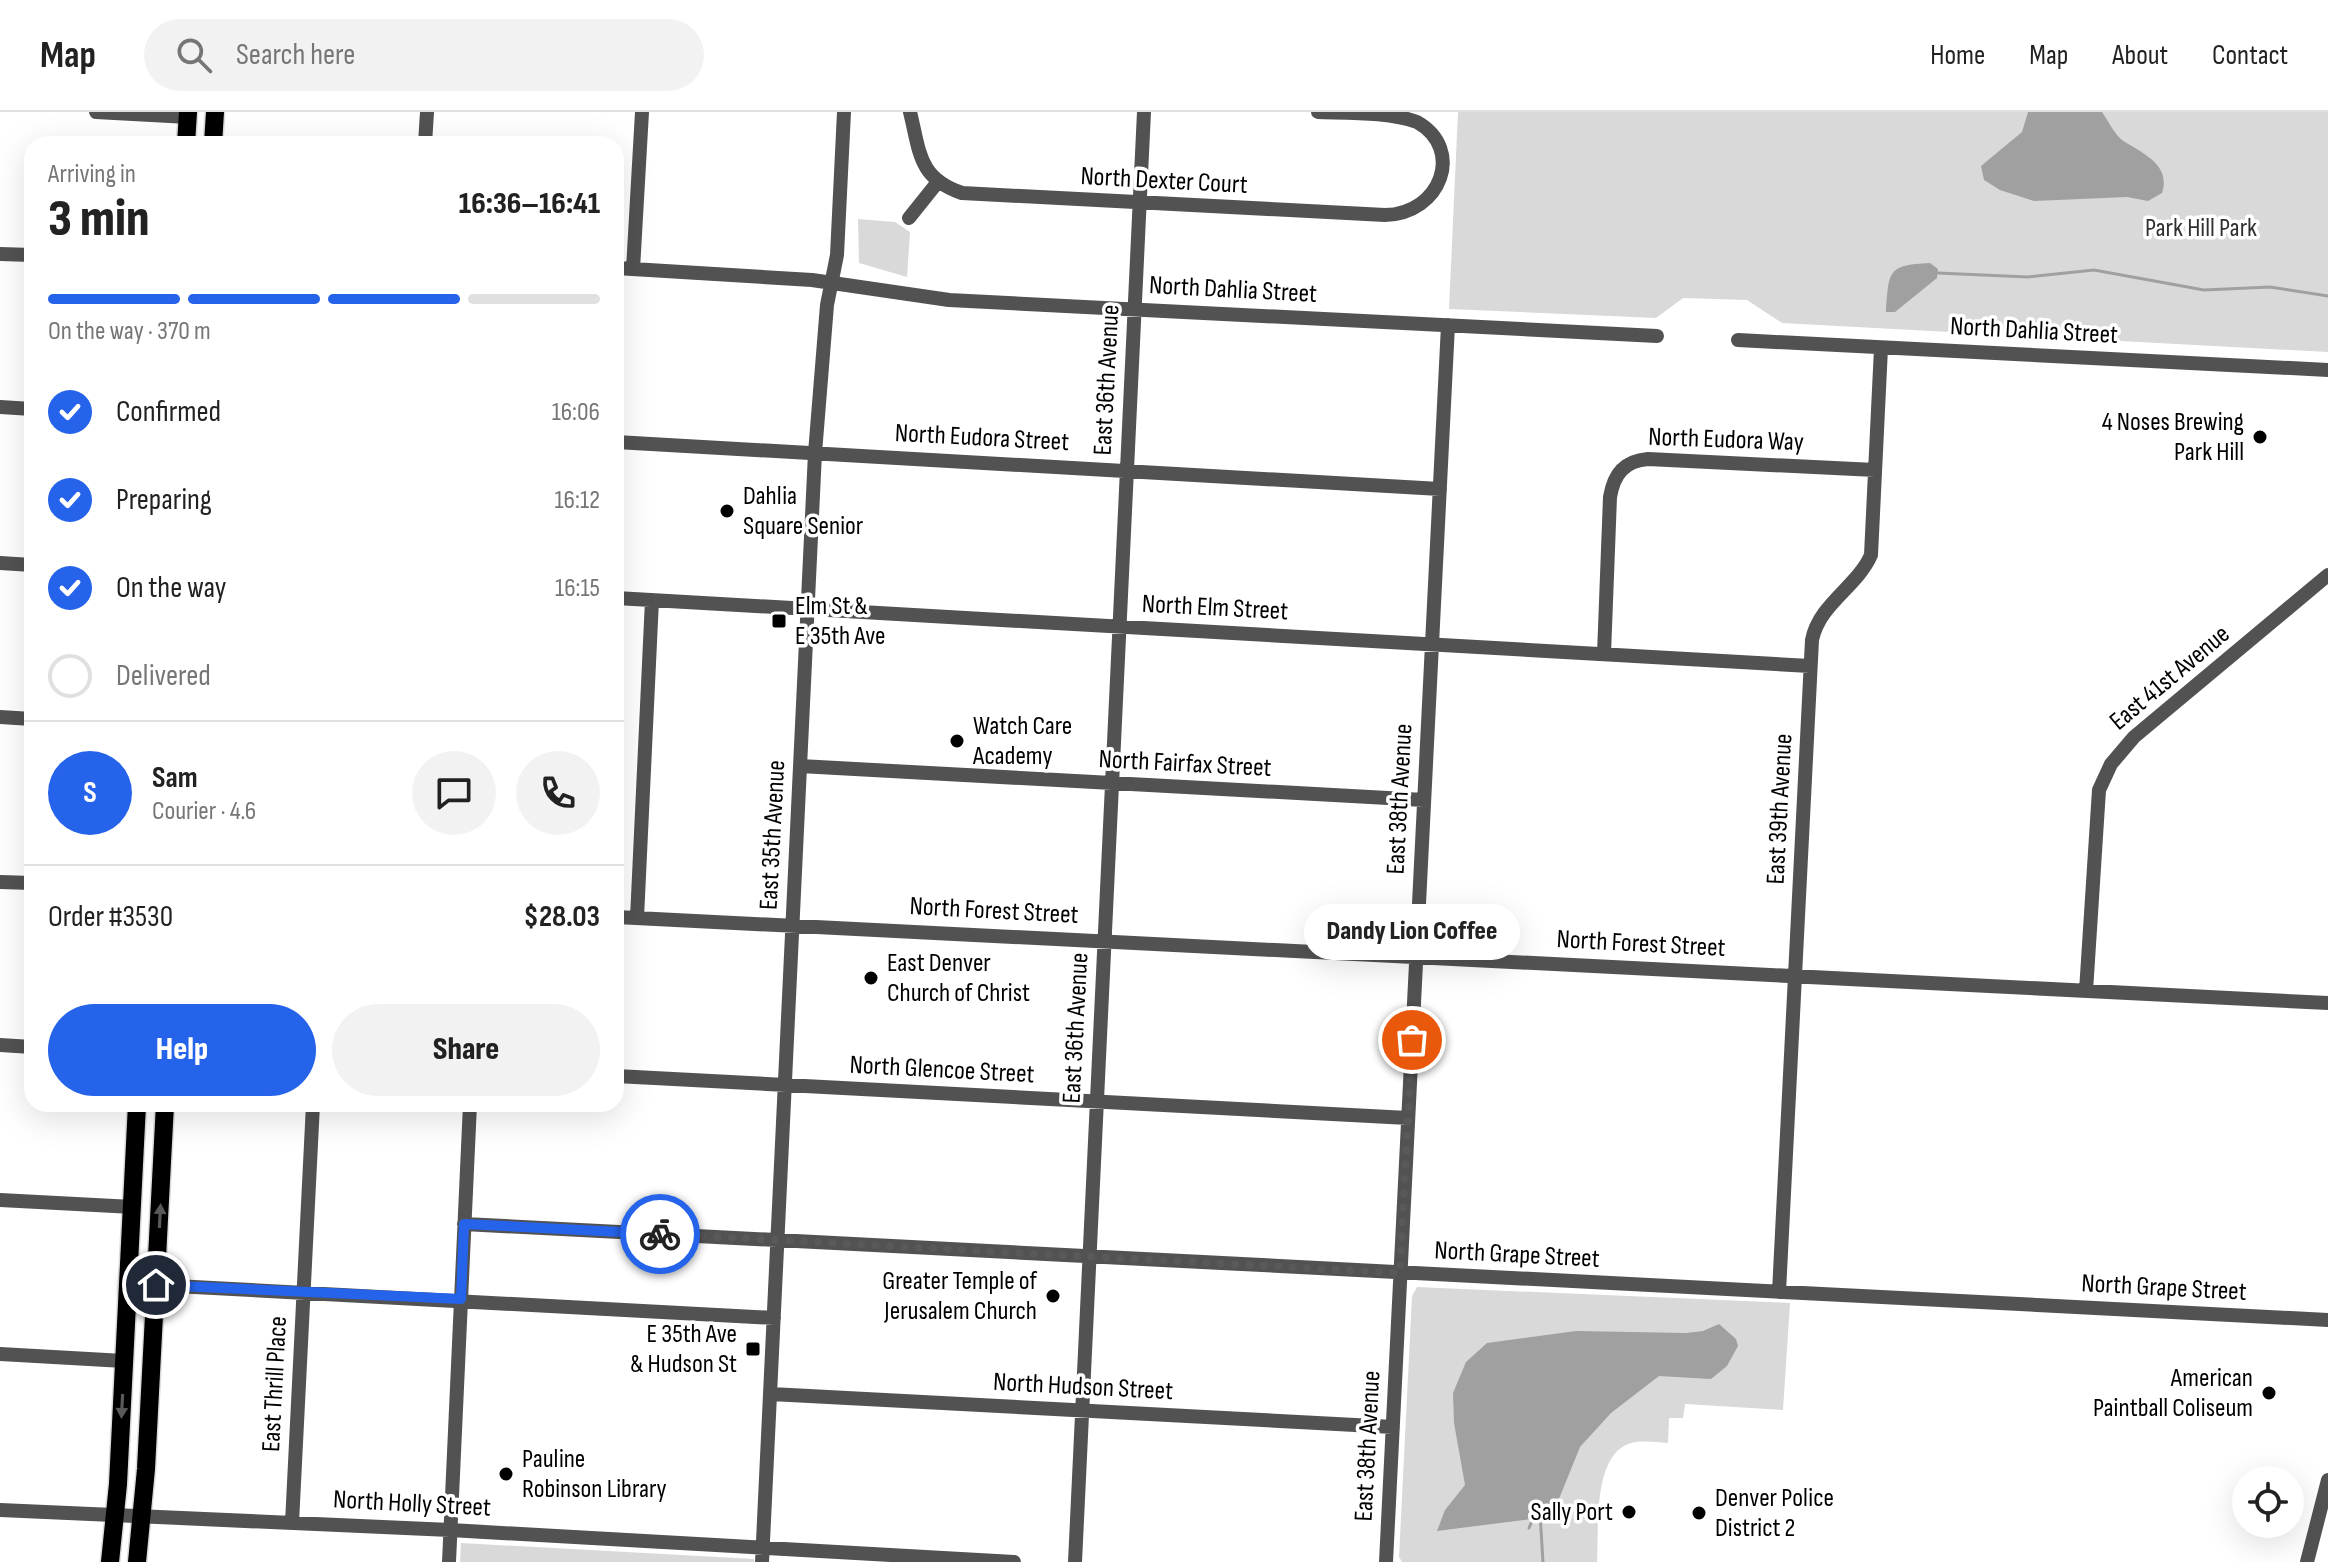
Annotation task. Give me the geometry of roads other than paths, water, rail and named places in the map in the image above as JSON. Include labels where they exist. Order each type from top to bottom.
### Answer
[{"type":"main road","points":[[214,136],[215,112]]},
{"type":"main road","points":[[184,115],[185,136]]},
{"type":"main road","points":[[110,1562],[137,1112]]},
{"type":"main road","points":[[137,1562],[165,1112]]},
{"type":"street","points":[[96,112],[184,115]]},
{"type":"street","points":[[426,136],[427,112]]},
{"type":"street","points":[[633,269],[642,112]]},
{"type":"street","name":"East 35th Avenue","points":[[763,1555],[815,453],[831,283],[837,255],[844,112]]},
{"type":"street","points":[[909,218],[937,183],[923,164],[910,112]]},
{"type":"street","name":"East 36th Avenue","points":[[1075,1562],[1144,112]]},
{"type":"street","name":"North Dexter Court","points":[[937,183],[962,193],[1140,204],[1406,214],[1430,198],[1440,182],[1441,168],[1441,155],[1432,136],[1407,118],[1318,112]]},
{"type":"street","points":[[0,254],[24,255]]},
{"type":"street","name":"North Dahlia Street","points":[[624,268],[831,283],[934,299],[1657,336]]},
{"type":"street","name":"East 38th Avenue","points":[[1386,1562],[1448,325]]},
{"type":"street","name":"North Dahlia Street","points":[[1738,340],[2328,370]]},
{"type":"street","name":"East 39th Avenue","points":[[1779,1292],[1812,640],[1819,621],[1859,577],[1871,555],[1881,348]]},
{"type":"street","points":[[0,407],[24,408]]},
{"type":"street","name":"North Eudora Street","points":[[624,442],[1440,489]]},
{"type":"street","name":"North Eudora Way","points":[[1604,654],[1610,497],[1616,476],[1628,463],[1648,459],[1875,470]]},
{"type":"street","points":[[0,563],[24,564]]},
{"type":"street","name":"East 41st Avenue","points":[[2086,991],[2097,809],[2103,778],[2111,764],[2134,737],[2328,575]]},
{"type":"street","name":"North Elm Street","points":[[624,598],[1810,666]]},
{"type":"street","points":[[637,918],[652,600]]},
{"type":"street","points":[[0,717],[24,718]]},
{"type":"street","name":"North Fairfax Street","points":[[800,766],[1424,800]]},
{"type":"street","points":[[0,882],[24,883]]},
{"type":"street","name":"North Forest Street","points":[[624,917],[2328,1003]]},
{"type":"street","points":[[0,1045],[24,1046]]},
{"type":"street","name":"North Glencoe Street","points":[[624,1076],[1408,1118]]},
{"type":"street","name":"East Thrill Place","points":[[292,1523],[313,1112]]},
{"type":"street","points":[[449,1562],[470,1112]]},
{"type":"street","points":[[0,1200],[133,1207]]},
{"type":"street","name":"North Grape Street","points":[[464,1224],[2328,1320]]},
{"type":"street","points":[[156,1285],[774,1318]]},
{"type":"street","points":[[0,1354],[124,1361]]},
{"type":"street","name":"North Hudson Street","points":[[771,1394],[1393,1427]]},
{"type":"street","points":[[2307,1562],[2328,1480]]},
{"type":"street","name":"North Holly Street","points":[[0,1510],[450,1530],[763,1555],[1014,1562]]},
{"type":"waterway","points":[[1938,273],[2028,277],[2094,270],[2204,290],[2270,287],[2328,296]]},
{"type":"waterway","points":[[1540,1514],[1543,1562]]},
{"type":"waterway","points":[[1529,1528],[1534,1516]]},
{"type":"place","name":"4 Noses Brewing Park Hill","points":[[2260,437]]},
{"type":"place","name":"Dahlia Square Senior","points":[[727,511]]},
{"type":"place","name":"Elm St & E 35th Ave","points":[[779,621]]},
{"type":"place","name":"Watch Care Academy","points":[[957,741]]},
{"type":"place","name":"East Denver Church of Christ","points":[[871,978]]},
{"type":"place","name":"Dandy Lion Coffee","points":[[1412,1040]]},
{"type":"place","name":"Greater Temple of Jerusalem Church","points":[[1053,1296]]},
{"type":"place","name":"E 35th Ave & Hudson St","points":[[753,1349]]},
{"type":"place","name":"American Paintball Coliseum","points":[[2269,1393]]},
{"type":"place","name":"Pauline Robinson Library","points":[[506,1474]]},
{"type":"place","name":"Sally Port","points":[[1629,1512]]},
{"type":"place","name":"Denver Police District 2","points":[[1699,1513]]},
{"type":"park label","name":"Park Hill Park","points":[[2201,228]]}]
